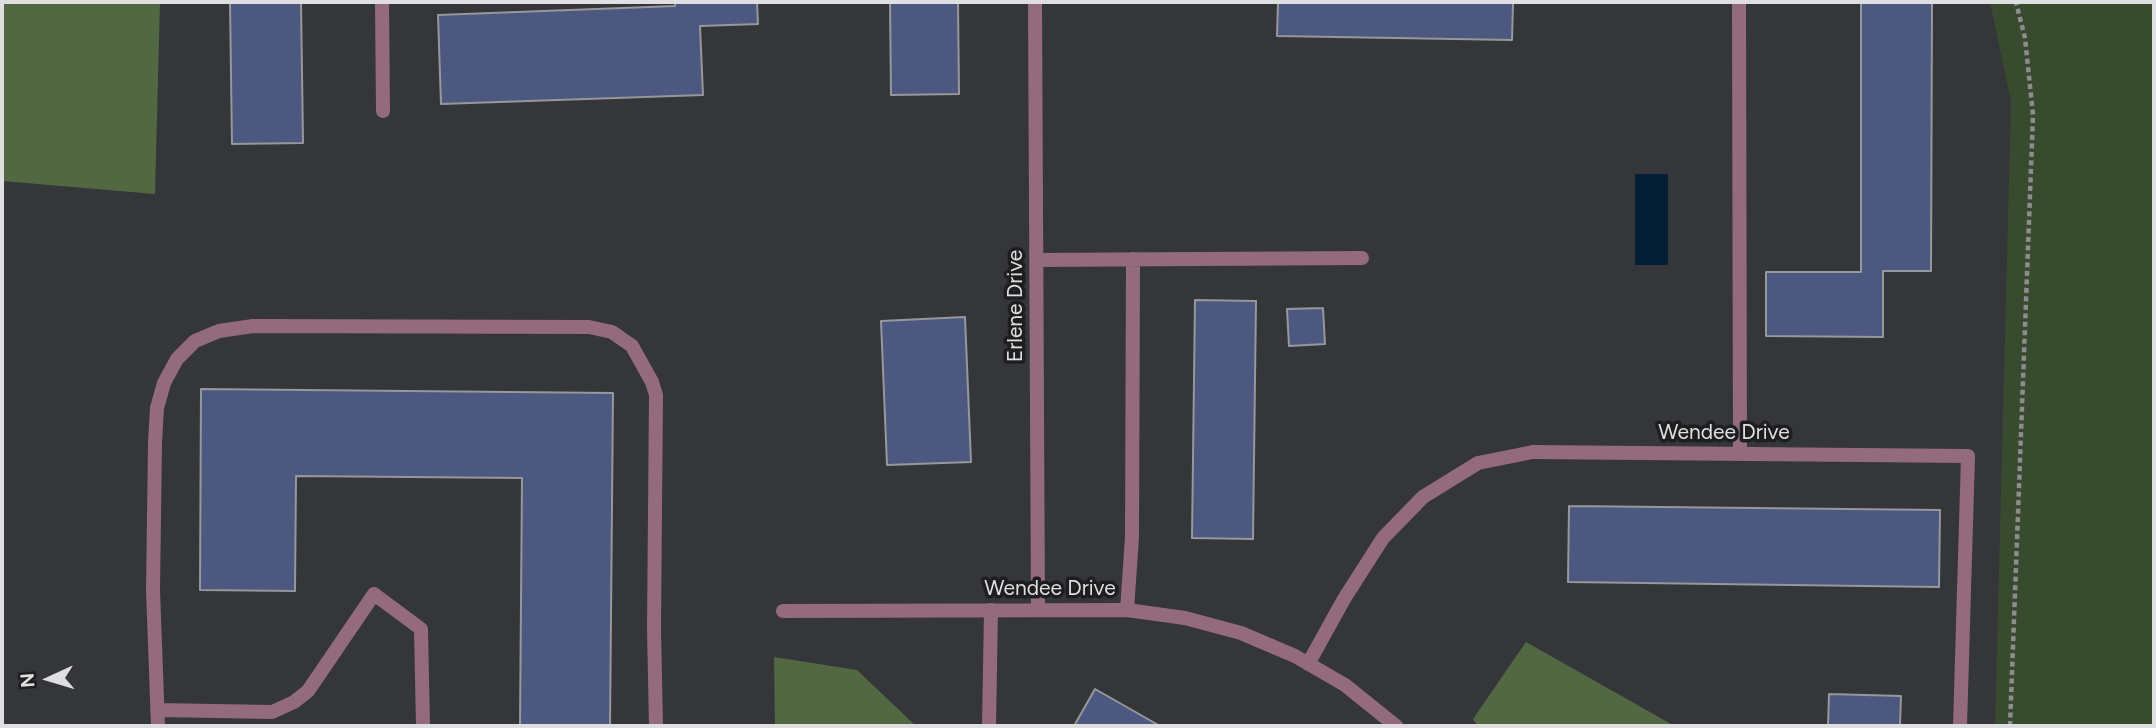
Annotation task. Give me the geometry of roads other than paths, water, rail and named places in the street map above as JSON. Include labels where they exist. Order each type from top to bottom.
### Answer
[{"type":"street","points":[[382,2],[383,111]]},
{"type":"street","name":"Erlene Drive","points":[[1035,2],[1038,609]]},
{"type":"street","points":[[1739,2],[1740,454]]},
{"type":"street","points":[[1037,260],[1362,258]]},
{"type":"street","points":[[1127,610],[1132,537],[1133,259]]},
{"type":"street","points":[[158,726],[153,590],[155,443],[163,383],[177,359],[195,341],[219,331],[253,326],[589,327],[612,332],[632,346],[652,382],[656,395],[656,726]]},
{"type":"street","name":"Wendee Drive","points":[[1308,664],[1344,599],[1383,538],[1423,497],[1478,463],[1533,452],[1968,456],[1960,726]]},
{"type":"street","points":[[157,710],[272,712],[294,702],[307,691],[374,594],[421,629],[423,726]]},
{"type":"street","points":[[989,726],[991,610]]},
{"type":"street","name":"Wendee Drive","points":[[783,611],[1127,610],[1185,618],[1241,634],[1295,656],[1345,685],[1396,726]]},
{"type":"water","points":[[1635,174],[1668,174],[1668,265],[1635,265]]}]
